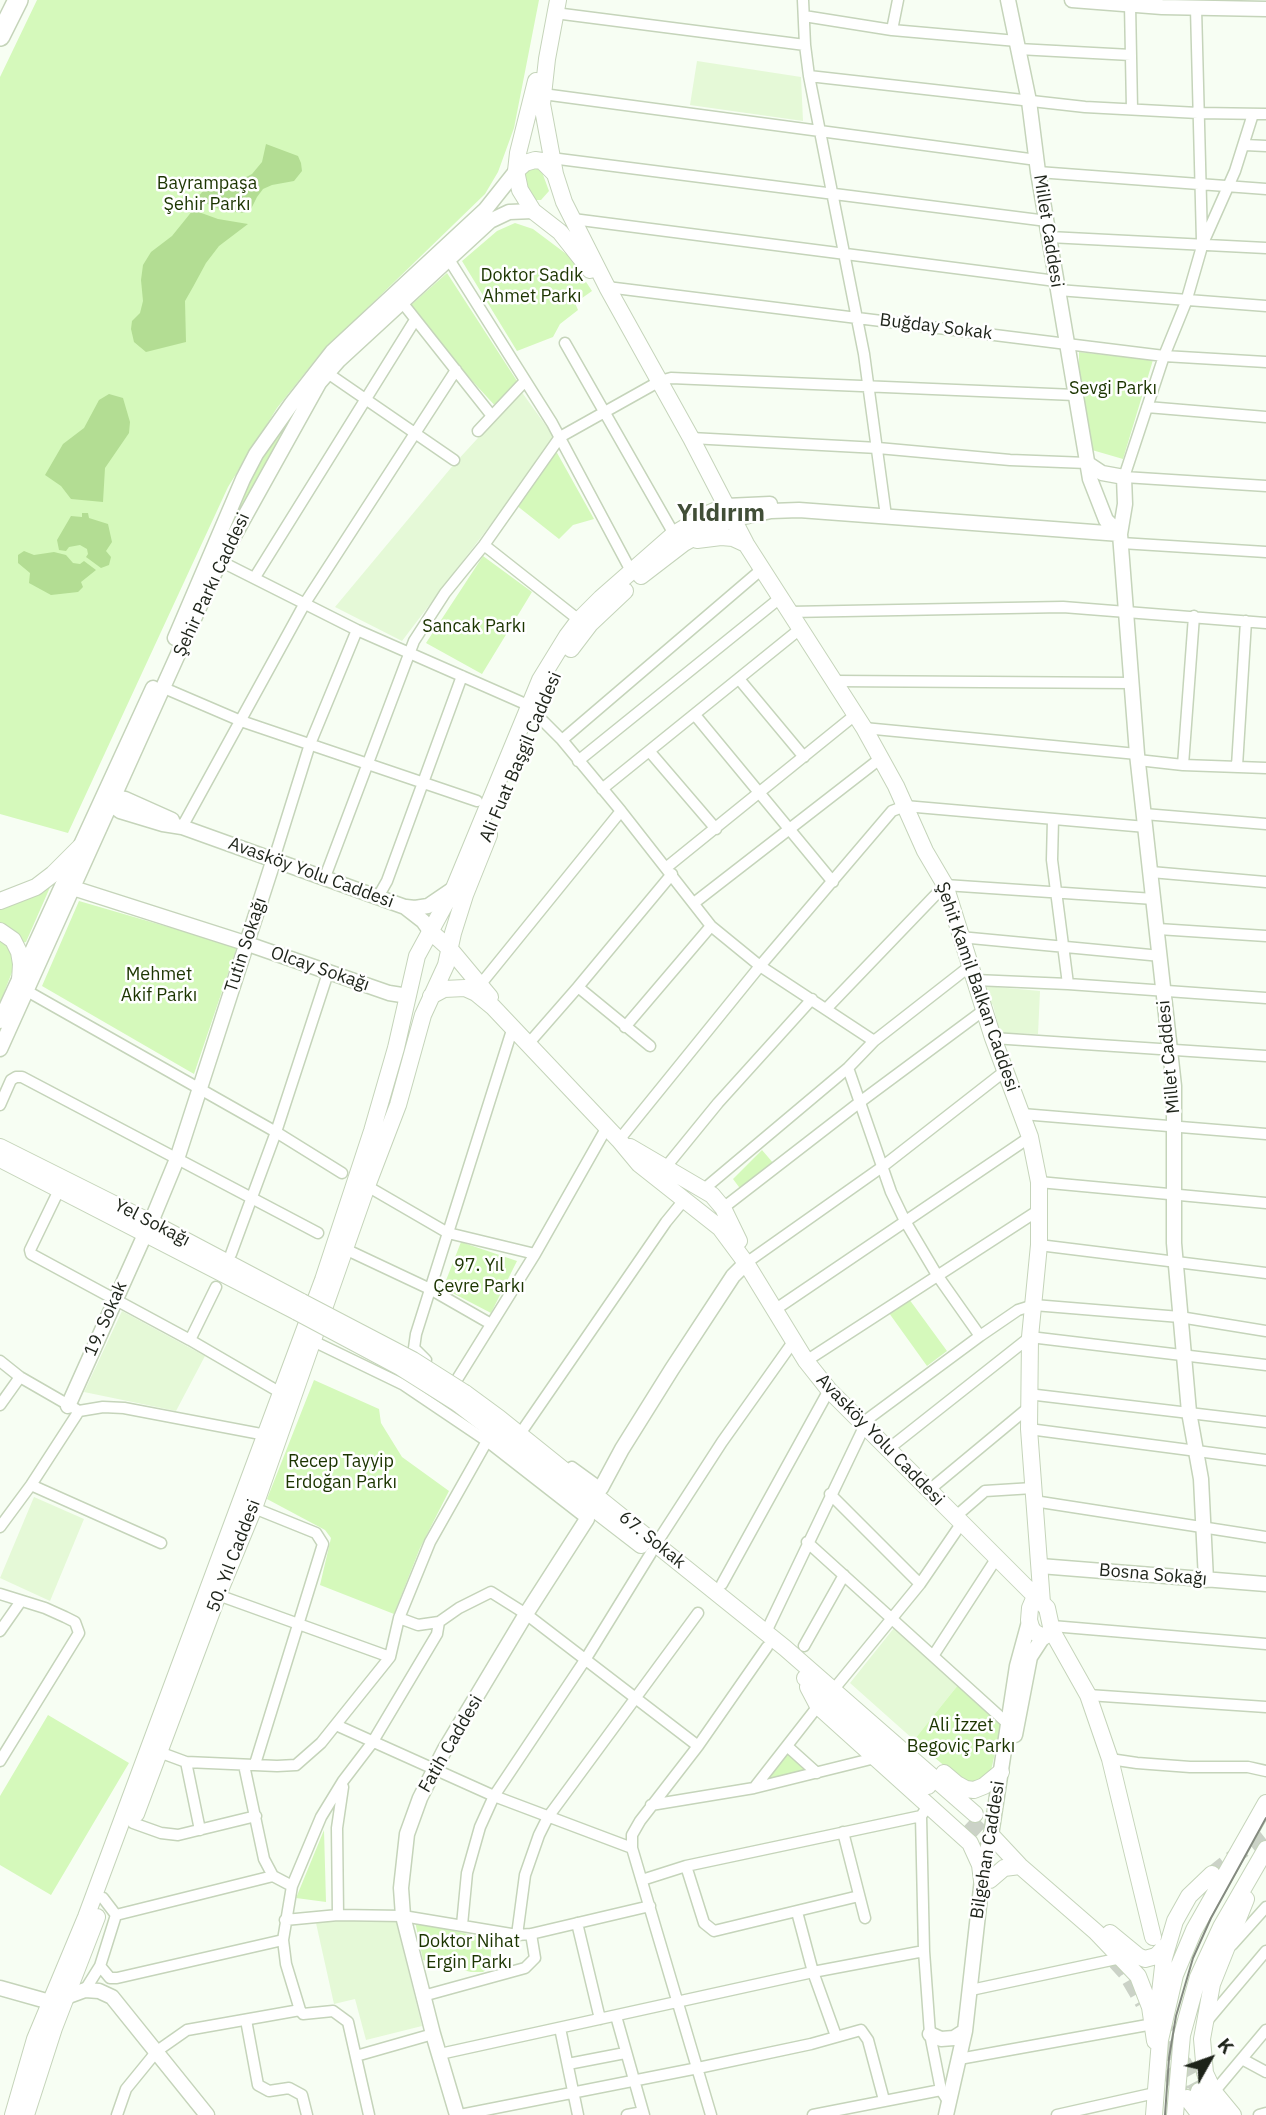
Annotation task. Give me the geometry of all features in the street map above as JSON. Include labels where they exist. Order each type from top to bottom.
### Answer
[{"type":"highway","points":[[0,36],[18,0]]},
{"type":"main road","name":"Millet Caddesi","points":[[1008,0],[1029,101],[1087,463],[1106,520],[1120,538]]},
{"type":"main road","points":[[1072,0],[1162,3],[1196,8],[1234,4],[1266,9]]},
{"type":"main road","points":[[516,172],[518,153],[554,4]]},
{"type":"main road","name":"Şehit Kamil Balkan Caddesi","points":[[554,4],[543,94],[543,116],[559,190],[607,287],[746,544],[881,758],[925,851],[945,885],[993,1038],[1030,1137],[1039,1182],[1039,1245],[1030,1336],[1028,1401],[1040,1566],[1040,1602]]},
{"type":"main road","points":[[516,172],[525,163],[536,160],[553,166]]},
{"type":"main road","name":"Şehit Kamil Balkan Caddesi","points":[[516,172],[520,190],[533,211],[560,232],[607,287]]},
{"type":"main road","name":"Şehir Parkı Caddesi","points":[[0,1049],[80,847],[108,799],[164,688],[220,561],[307,401],[326,372],[401,302],[516,172]]},
{"type":"main road","points":[[533,211],[546,209],[559,190]]},
{"type":"main road","name":"Şehir Parkı Caddesi","points":[[0,1021],[23,986],[73,888],[108,799],[257,454],[332,352],[445,254],[498,215],[514,211],[533,211]]},
{"type":"main road","points":[[1087,463],[1102,473],[1117,476]]},
{"type":"main road","name":"Millet Caddesi","points":[[1117,476],[1125,504],[1120,538],[1138,757],[1174,1086],[1176,1263],[1189,1412],[1199,1459],[1206,1580]]},
{"type":"main road","points":[[1094,489],[1104,479],[1117,476]]},
{"type":"main road","points":[[730,512],[763,503],[799,510],[1080,532],[1120,538]]},
{"type":"main road","name":"Ali Fuat Başgil Caddesi","points":[[408,996],[417,956],[454,888],[533,710],[558,667],[590,624],[679,538],[707,514],[730,512]]},
{"type":"main road","points":[[1080,532],[1091,526],[1103,513]]},
{"type":"main road","points":[[679,538],[733,538],[746,544]]},
{"type":"main road","name":"Ali Fuat Başgil Caddesi","points":[[433,994],[446,965],[465,895],[533,710],[540,680],[579,621],[631,571],[679,538]]},
{"type":"main road","name":"Avasköy Yolu Caddesi","points":[[108,799],[120,811],[182,827],[405,906],[450,949],[513,1027]]},
{"type":"main road","points":[[0,901],[36,887],[80,847]]},
{"type":"main road","name":"Tutin Sokağı","points":[[148,1227],[177,1159],[274,859]]},
{"type":"main road","name":"Olcay Sokağı","points":[[73,888],[398,996],[408,996]]},
{"type":"main road","points":[[405,906],[428,906],[454,888]]},
{"type":"main road","points":[[0,931],[13,940],[19,952],[23,986]]},
{"type":"main road","name":"Avasköy Yolu Caddesi","points":[[408,996],[417,1000],[454,987],[465,988],[493,1007],[639,1164],[720,1228],[776,1309],[793,1342],[829,1391],[1040,1602]]},
{"type":"main road","name":"50. Yıl Caddesi","points":[[98,1896],[133,1823],[218,1595],[254,1507],[398,1105],[423,1015],[433,994]]},
{"type":"main road","name":"50. Yıl Caddesi","points":[[13,2115],[36,2039],[58,1999],[98,1896],[328,1268],[372,1131],[408,996]]},
{"type":"main road","name":"Avasköy Yolu Caddesi","points":[[619,1140],[704,1190],[723,1208],[743,1248],[746,1263]]},
{"type":"main road","name":"Yel Sokağı","points":[[0,1147],[300,1307]]},
{"type":"main road","name":"Yel Sokağı","points":[[0,1159],[59,1190],[148,1227]]},
{"type":"main road","points":[[684,1200],[683,1195],[689,1188],[704,1190],[708,1206],[699,1210]]},
{"type":"main road","name":"19. Sokak","points":[[74,1408],[114,1299],[148,1227]]},
{"type":"main road","points":[[601,1488],[672,1368],[733,1276],[746,1263]]},
{"type":"main road","name":"67. Sokak","points":[[300,1307],[413,1360],[459,1392],[766,1639],[834,1689],[972,1818],[804,1678],[766,1639]]},
{"type":"main road","name":"Fatih Caddesi","points":[[458,2115],[433,2034],[403,1916],[401,1888],[407,1834],[433,1770],[526,1614],[587,1519]]},
{"type":"main road","name":"Bosna Sokağı","points":[[1040,1566],[1266,1584]]},
{"type":"main road","points":[[1049,1632],[1034,1632],[1029,1622],[1033,1601],[1040,1602],[1049,1614],[1049,1632],[1088,1695],[1110,1759],[1160,1941],[1160,2040]]},
{"type":"main road","name":"Bilgehan Caddesi","points":[[994,1838],[1007,1723],[1017,1666],[1029,1622]]},
{"type":"main road","name":"Bilgehan Caddesi","points":[[945,2102],[960,2059],[986,1880],[1030,1657],[1049,1632]]},
{"type":"main road","points":[[804,1678],[818,1706],[874,1758],[925,1811],[970,1843],[986,1880],[1004,1868],[1020,1866]]},
{"type":"main road","points":[[834,1689],[848,1688],[947,1776],[966,1789],[979,1789],[1001,1772]]},
{"type":"main road","points":[[1154,2115],[1160,2040],[1172,1985],[1182,1955],[1266,1803]]},
{"type":"main road","points":[[994,1838],[1020,1866],[1096,1932],[1126,1954],[1145,1959],[1156,1956],[1160,1941],[1181,1908],[1194,1890],[1212,1874]]},
{"type":"main road","points":[[994,1838],[1012,1846],[1126,1954],[1142,1985],[1153,2024],[1158,2060]]},
{"type":"main road","points":[[1200,2115],[1200,2094],[1205,2073],[1204,2025],[1212,1984],[1266,1849]]},
{"type":"main road","points":[[1175,2115],[1178,2066],[1189,2004],[1209,1950],[1260,1862]]},
{"type":"main road","points":[[0,1988],[58,1999],[85,1990],[99,1991],[112,1997],[207,2115]]},
{"type":"main road","name":"50. Yıl Caddesi","points":[[26,2115],[54,2028],[58,1999]]},
{"type":"main road","points":[[930,2034],[942,2039],[954,2038],[965,2031]]},
{"type":"main road","points":[[1200,2094],[1218,2115]]},
{"type":"main road","points":[[1200,2094],[1233,2115]]},
{"type":"street","points":[[803,0],[809,76],[846,254],[870,388],[887,516]]},
{"type":"street","points":[[892,30],[898,0]]},
{"type":"street","points":[[554,4],[805,45]]},
{"type":"street","points":[[1130,4],[1132,109]]},
{"type":"street","points":[[1196,8],[1203,243]]},
{"type":"street","points":[[804,16],[1017,45],[1131,55]]},
{"type":"street","points":[[809,76],[1029,101],[1198,113],[1266,114]]},
{"type":"street","points":[[543,94],[819,132],[1038,166],[1266,189]]},
{"type":"street","points":[[1253,114],[1245,145],[1203,243],[1186,302],[1147,407],[1117,476],[1266,486]]},
{"type":"street","points":[[1245,145],[1266,146]]},
{"type":"street","points":[[553,166],[832,194],[1047,221]]},
{"type":"street","points":[[573,219],[846,254],[1057,286],[1186,302],[1266,306]]},
{"type":"street","points":[[1049,237],[1266,248]]},
{"type":"street","points":[[445,254],[559,437],[631,571]]},
{"type":"street","name":"Buğday Sokak","points":[[607,287],[1164,356],[1266,362]]},
{"type":"street","points":[[401,302],[492,416]]},
{"type":"street","points":[[255,577],[415,320]]},
{"type":"street","points":[[565,343],[679,538]]},
{"type":"street","points":[[182,827],[305,603],[456,370]]},
{"type":"street","points":[[326,372],[417,432],[454,460]]},
{"type":"street","points":[[325,877],[414,641],[445,593],[484,545],[559,437],[660,381],[686,378],[1075,395]]},
{"type":"street","points":[[478,431],[525,381]]},
{"type":"street","points":[[1147,407],[1266,417]]},
{"type":"street","points":[[691,438],[1087,463]]},
{"type":"street","points":[[1120,538],[1266,552]]},
{"type":"street","points":[[484,545],[579,621]]},
{"type":"street","points":[[220,561],[357,630],[533,710],[562,740],[621,811],[710,926],[760,966],[874,1041]]},
{"type":"street","points":[[562,740],[762,569]]},
{"type":"street","points":[[578,761],[780,598]]},
{"type":"street","points":[[789,612],[1060,607],[1266,623]]},
{"type":"street","points":[[1183,765],[1194,616]]},
{"type":"street","points":[[1237,766],[1246,621]]},
{"type":"street","points":[[602,789],[800,629]]},
{"type":"street","name":"Tutin Sokağı","points":[[274,859],[310,744],[357,630]]},
{"type":"street","points":[[378,897],[387,881],[462,676]]},
{"type":"street","points":[[740,679],[804,757]]},
{"type":"street","points":[[834,681],[1132,683]]},
{"type":"street","points":[[164,688],[241,721],[477,801]]},
{"type":"street","points":[[695,715],[833,882]]},
{"type":"street","points":[[529,1043],[578,987],[669,871],[804,757],[859,721],[1183,765],[1266,768]]},
{"type":"street","points":[[650,752],[716,829]]},
{"type":"street","points":[[694,903],[881,758]]},
{"type":"street","points":[[619,1140],[760,966],[892,811],[905,806],[1053,819],[1266,824]]},
{"type":"street","points":[[480,985],[621,811]]},
{"type":"street","points":[[1053,819],[1055,894],[1068,984]]},
{"type":"street","points":[[1151,872],[1266,882]]},
{"type":"street","points":[[826,1009],[945,885],[1154,899]]},
{"type":"street","points":[[625,1027],[710,926]]},
{"type":"street","points":[[1158,929],[1266,936]]},
{"type":"street","points":[[960,937],[1161,956]]},
{"type":"street","points":[[231,1254],[276,1132],[328,973]]},
{"type":"street","points":[[704,1190],[848,1068],[874,1041],[972,973],[1068,984],[1266,998]]},
{"type":"street","points":[[23,986],[342,1173]]},
{"type":"street","points":[[578,987],[650,1046]]},
{"type":"street","points":[[665,1168],[718,1103],[811,999]]},
{"type":"street","points":[[723,1208],[984,1010]]},
{"type":"street","points":[[430,1289],[513,1027]]},
{"type":"street","points":[[993,1038],[1266,1056]]},
{"type":"street","points":[[848,1068],[882,1167],[905,1221],[937,1275],[980,1336]]},
{"type":"street","points":[[746,1263],[882,1167],[1005,1071]]},
{"type":"street","points":[[0,1105],[11,1080],[22,1077],[318,1233]]},
{"type":"street","points":[[1022,1114],[1266,1134]]},
{"type":"street","points":[[459,1392],[491,1324],[535,1254],[607,1128]]},
{"type":"street","points":[[776,1309],[1030,1137]]},
{"type":"street","points":[[1039,1182],[1266,1203]]},
{"type":"street","points":[[367,1186],[448,1233],[535,1254]]},
{"type":"street","points":[[59,1190],[30,1250],[31,1254],[190,1340],[282,1394]]},
{"type":"street","points":[[522,1431],[666,1222],[684,1200]]},
{"type":"street","points":[[806,1361],[1039,1210]]},
{"type":"street","points":[[1039,1245],[1266,1273]]},
{"type":"street","points":[[345,1249],[430,1289],[491,1324]]},
{"type":"street","points":[[190,1340],[216,1287]]},
{"type":"street","name":"67. Sokak","points":[[430,1289],[414,1348],[417,1353],[459,1392],[522,1431],[601,1488]]},
{"type":"street","points":[[711,2115],[632,1848],[632,1835],[698,1746],[766,1639],[807,1542],[863,1425],[980,1336],[1018,1310],[1034,1305],[1180,1317],[1266,1331]]},
{"type":"street","points":[[887,1450],[1030,1336],[1266,1365]]},
{"type":"street","points":[[313,1341],[404,1385],[487,1441],[587,1519]]},
{"type":"street","points":[[462,1925],[467,1873],[480,1827],[494,1796],[585,1660],[722,1442],[793,1342]]},
{"type":"street","points":[[0,1361],[20,1377],[74,1408],[124,1408],[266,1435]]},
{"type":"street","points":[[0,1405],[20,1377]]},
{"type":"street","points":[[722,1584],[829,1391]]},
{"type":"street","points":[[928,1491],[1028,1401],[1189,1412],[1266,1422]]},
{"type":"street","name":"19. Sokak","points":[[0,1527],[31,1485],[74,1408]]},
{"type":"street","points":[[1029,1429],[1266,1460]]},
{"type":"street","points":[[159,1752],[186,1762],[296,1765],[321,1743],[390,1657],[399,1618],[430,1542],[487,1441]]},
{"type":"street","points":[[31,1485],[161,1543]]},
{"type":"street","points":[[834,1689],[920,1584],[958,1520],[985,1491],[1033,1495],[1266,1537]]},
{"type":"street","points":[[830,1494],[920,1584]]},
{"type":"street","points":[[254,1507],[316,1533],[323,1544],[250,1765],[264,1859],[273,1876],[292,1886]]},
{"type":"street","points":[[807,1542],[1007,1723]]},
{"type":"street","points":[[933,1656],[996,1559]]},
{"type":"street","points":[[804,1646],[844,1575]]},
{"type":"street","points":[[399,1618],[418,1625],[439,1622],[459,1608],[491,1592],[526,1614],[698,1746]]},
{"type":"street","points":[[0,1594],[65,1617],[75,1622],[79,1633],[0,1761]]},
{"type":"street","points":[[218,1595],[390,1657]]},
{"type":"street","points":[[0,1631],[22,1601]]},
{"type":"street","points":[[517,1935],[525,1875],[548,1817],[698,1613]]},
{"type":"street","points":[[369,2115],[348,2022],[333,2011],[303,2014],[300,2010],[286,1964],[283,1940],[285,1920],[292,1886],[321,1817],[372,1743],[437,1634],[439,1622]]},
{"type":"street","points":[[1049,1632],[1266,1644]]},
{"type":"street","points":[[1088,1695],[1266,1707]]},
{"type":"street","points":[[754,1788],[818,1706]]},
{"type":"street","points":[[335,1725],[494,1796],[632,1848]]},
{"type":"street","points":[[788,1746],[817,1773]]},
{"type":"street","points":[[652,1805],[754,1788],[874,1758]]},
{"type":"street","points":[[1110,1759],[1190,1767],[1248,1767],[1266,1771]]},
{"type":"street","points":[[186,1762],[201,1830]]},
{"type":"street","points":[[338,1915],[337,1828],[344,1781]]},
{"type":"street","points":[[642,1880],[686,1866],[925,1811],[924,1951],[930,2034],[945,2102],[884,2101],[813,2115]]},
{"type":"street","points":[[133,1823],[178,1835],[256,1816]]},
{"type":"street","points":[[843,1832],[865,1918]]},
{"type":"street","points":[[686,1866],[704,1923],[714,1931],[859,1896]]},
{"type":"street","points":[[116,1915],[273,1876]]},
{"type":"street","points":[[98,1896],[116,1915]]},
{"type":"street","points":[[285,1920],[338,1915],[403,1916],[517,1935],[650,1906]]},
{"type":"street","points":[[1223,1955],[1266,1907]]},
{"type":"street","points":[[797,1912],[813,1972],[835,2036]]},
{"type":"street","points":[[85,1990],[100,1966],[116,1915]]},
{"type":"street","points":[[577,1923],[600,2019]]},
{"type":"street","points":[[423,1996],[525,1968],[535,1958],[531,1934]]},
{"type":"street","points":[[100,1966],[110,1978],[117,1978],[283,1940]]},
{"type":"street","points":[[440,2054],[813,1972],[924,1951]]},
{"type":"street","points":[[1204,2025],[1266,1951]]},
{"type":"street","points":[[971,1990],[1126,1954]]},
{"type":"street","points":[[121,2112],[126,2089],[157,2051],[187,2029],[300,2010]]},
{"type":"street","points":[[615,2016],[643,2113],[627,2115]]},
{"type":"street","points":[[246,2020],[258,2084],[269,2091],[289,2088],[302,2095],[307,2115]]},
{"type":"street","points":[[960,2059],[1153,2024]]},
{"type":"street","points":[[560,2028],[578,2115]]},
{"type":"street","points":[[458,2115],[698,2068],[862,2030],[868,2040],[884,2101]]},
{"type":"street","points":[[1200,2094],[1242,2059],[1266,2030]]},
{"type":"street","points":[[356,2056],[433,2034]]},
{"type":"street","points":[[568,2064],[625,2053]]},
{"type":"street","points":[[1242,2059],[1266,2072]]},
{"type":"street","points":[[1057,2115],[1155,2093]]},
{"type":"street","points":[[1259,2115],[1266,2113]]},
{"type":"shaded area","points":[[697,61],[801,77],[803,121],[690,105]]},
{"type":"shaded area","points":[[266,144],[298,156],[302,171],[294,181],[263,189],[251,209],[244,213],[224,211],[196,199],[211,182],[233,184],[252,174],[262,162]]},
{"type":"shaded area","points":[[193,210],[218,219],[248,224],[219,246],[206,263],[185,301],[186,342],[146,352],[134,342],[131,329],[132,321],[140,313],[143,301],[143,265],[151,252],[172,236]]},
{"type":"shaded area","points":[[521,391],[554,437],[402,641],[335,607],[455,463]]},
{"type":"shaded area","points":[[109,394],[123,398],[130,422],[129,433],[105,468],[103,502],[71,499],[61,486],[45,475],[63,444],[84,428],[99,400]]},
{"type":"shaded area","points":[[82,513],[88,513],[89,518],[108,524],[112,542],[106,551],[111,557],[109,565],[101,568],[86,557],[87,549],[80,545],[69,547],[66,551],[59,550],[57,540],[71,516],[82,517]]},
{"type":"shaded area","points":[[24,551],[34,555],[54,552],[66,555],[73,563],[80,564],[84,561],[96,570],[81,582],[83,587],[78,592],[51,595],[29,583],[30,573],[18,563],[18,555]]},
{"type":"shaded area","points":[[985,986],[1040,991],[1038,1034],[1000,1033]]},
{"type":"shaded area","points":[[122,1311],[205,1356],[176,1411],[84,1392]]},
{"type":"shaded area","points":[[34,1497],[84,1519],[50,1601],[0,1578]]},
{"type":"shaded area","points":[[894,1628],[958,1685],[914,1740],[850,1683]]},
{"type":"shaded area","points":[[350,1919],[396,1920],[422,2026],[366,2040],[355,1999],[334,2004],[316,1923]]},
{"type":"green space","name":"Bayrampaşa Şehir Parkı","points":[[37,0],[539,0],[514,128],[498,172],[485,194],[320,354],[277,408],[228,487],[68,833],[0,814],[0,77]]},
{"type":"green space","points":[[535,167],[542,172],[549,191],[541,200],[535,200],[524,184],[525,173]]},
{"type":"green space","name":"Doktor Sadık Ahmet Parkı","points":[[515,223],[533,229],[569,256],[592,291],[575,303],[578,310],[560,324],[553,337],[517,351],[462,261],[497,231]]},
{"type":"green space","points":[[447,273],[517,381],[518,386],[498,409],[465,373],[411,305]]},
{"type":"green space","name":"Sevgi Parkı","points":[[1079,352],[1153,360],[1123,459],[1092,450],[1079,375]]},
{"type":"green space","points":[[302,397],[265,464],[225,536],[261,456]]},
{"type":"green space","points":[[556,451],[594,519],[573,525],[559,539],[516,505]]},
{"type":"green space","name":"Sancak Parkı","points":[[483,556],[532,592],[482,674],[426,643]]},
{"type":"green space","points":[[51,885],[26,942],[21,943],[15,932],[0,922],[0,907],[36,896]]},
{"type":"green space","name":"Mehmet Akif Parkı","points":[[79,901],[237,947],[194,1074],[42,986]]},
{"type":"green space","points":[[0,939],[14,959],[14,967],[0,1003]]},
{"type":"green space","points":[[762,1150],[774,1164],[742,1191],[733,1179]]},
{"type":"green space","name":"97. Yıl Çevre Parkı","points":[[461,1242],[517,1261],[491,1313],[443,1288]]},
{"type":"green space","points":[[909,1299],[947,1351],[927,1366],[889,1313]]},
{"type":"green space","name":"Recep Tayyip Erdoğan Parkı","points":[[314,1380],[379,1409],[381,1423],[402,1457],[449,1491],[420,1548],[394,1614],[320,1585],[331,1538],[325,1530],[267,1499]]},
{"type":"green space","name":"Ali İzzet Begoviç Parkı","points":[[958,1685],[1001,1725],[991,1771],[979,1784],[961,1780],[914,1740]]},
{"type":"green space","points":[[48,1715],[129,1763],[51,1895],[0,1865],[0,1796]]},
{"type":"green space","points":[[788,1751],[810,1772],[763,1782]]},
{"type":"green space","points":[[324,1830],[326,1902],[296,1898]]},
{"type":"green space","name":"Doktor Nihat Ergin Parkı","points":[[415,1921],[492,1940],[490,1966],[483,1972],[471,1972],[423,1960]]},
{"type":"tunnel","points":[[969,1821],[998,1848]]},
{"type":"tunnel","points":[[1212,1874],[1266,1832]]},
{"type":"tunnel","points":[[1115,1961],[1125,1972],[1143,2003]]},
{"type":"tunnel","points":[[1160,2019],[1199,2091]]},
{"type":"tunnel","points":[[1159,2047],[1166,2067],[1182,2092]]},
{"type":"tram line","points":[[1165,2115],[1169,2058],[1176,2016],[1193,1958],[1211,1918],[1266,1818]]},
{"type":"district","name":"Yıldırım","points":[[721,514]]}]
